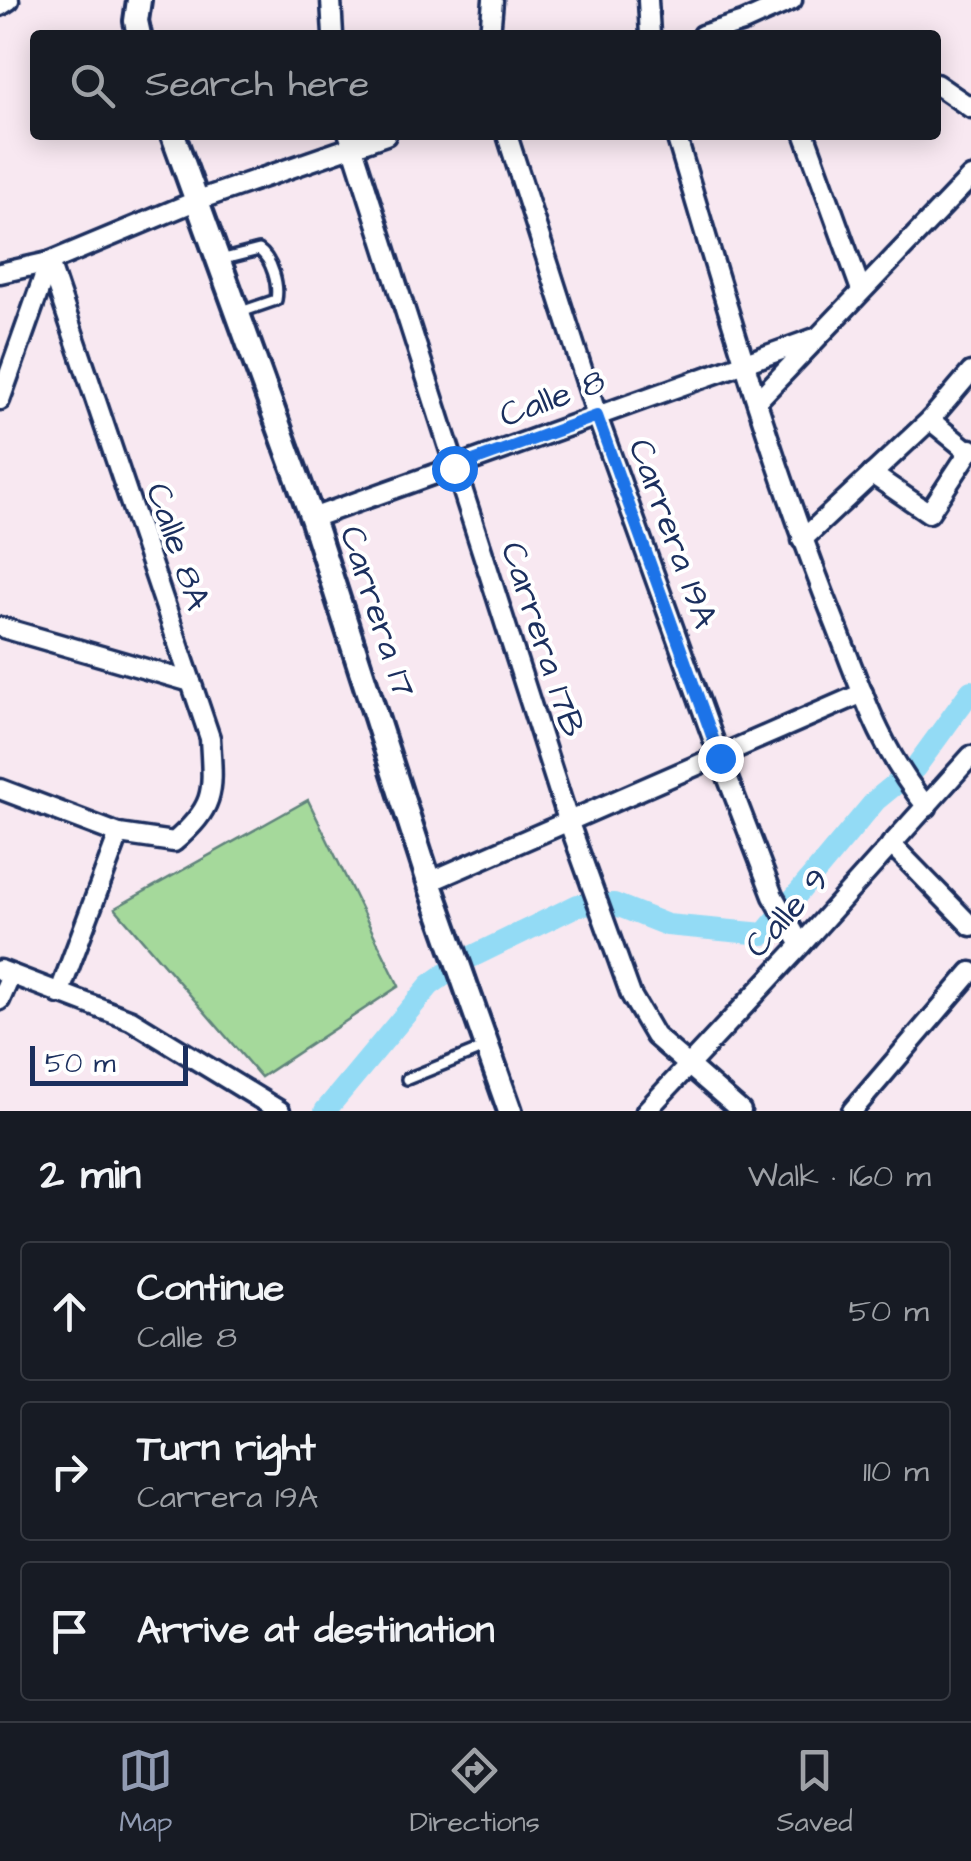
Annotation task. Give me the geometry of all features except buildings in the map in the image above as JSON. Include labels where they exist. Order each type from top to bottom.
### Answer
[{"type":"street","points":[[0,6],[8,0]]},
{"type":"street","points":[[331,0],[333,30]]},
{"type":"street","points":[[490,30],[493,0]]},
{"type":"street","points":[[648,0],[650,30]]},
{"type":"street","points":[[718,30],[792,0]]},
{"type":"street","points":[[941,87],[971,108]]},
{"type":"street","name":"Carrera 17","points":[[175,140],[312,518],[429,882],[510,1111]]},
{"type":"street","points":[[0,274],[49,262],[350,140]]},
{"type":"street","name":"Carrera 17B","points":[[350,140],[569,823],[632,995],[655,1036],[742,1111]]},
{"type":"street","name":"Carrera 19A","points":[[509,140],[597,416],[720,758],[773,896],[802,945]]},
{"type":"street","points":[[677,140],[744,364],[802,540],[888,754],[927,807]]},
{"type":"street","points":[[807,140],[862,290]]},
{"type":"street","name":"Calle 8","points":[[758,401],[971,176]]},
{"type":"street","points":[[0,400],[49,262]]},
{"type":"street","name":"Calle 8A","points":[[49,262],[210,738],[214,791],[194,825],[174,842],[120,834]]},
{"type":"street","name":"Calle 8","points":[[312,518],[815,338]]},
{"type":"street","points":[[802,540],[930,420],[971,372]]},
{"type":"street","points":[[872,474],[928,513],[969,450],[930,420]]},
{"type":"street","points":[[0,627],[191,682]]},
{"type":"street","points":[[429,882],[863,693]]},
{"type":"street","name":"Calle 9","points":[[646,1111],[971,756]]},
{"type":"street","points":[[0,790],[120,834],[59,994]]},
{"type":"street","points":[[891,844],[971,926]]},
{"type":"street","points":[[0,1000],[5,972],[132,1020],[280,1111]]},
{"type":"street","points":[[852,1111],[971,972]]},
{"type":"lane","points":[[220,260],[259,250],[267,256],[278,290],[276,300],[238,313]]},
{"type":"lane","points":[[408,1079],[486,1047]]},
{"type":"green space","points":[[308,800],[399,986],[261,1077],[115,908]]},
{"type":"waterway","points":[[325,1111],[430,985],[465,960],[578,905],[614,904],[667,925],[764,934],[876,800],[915,768],[971,691]]},
{"type":"route","points":[[454,468],[597,416],[720,758]]}]
